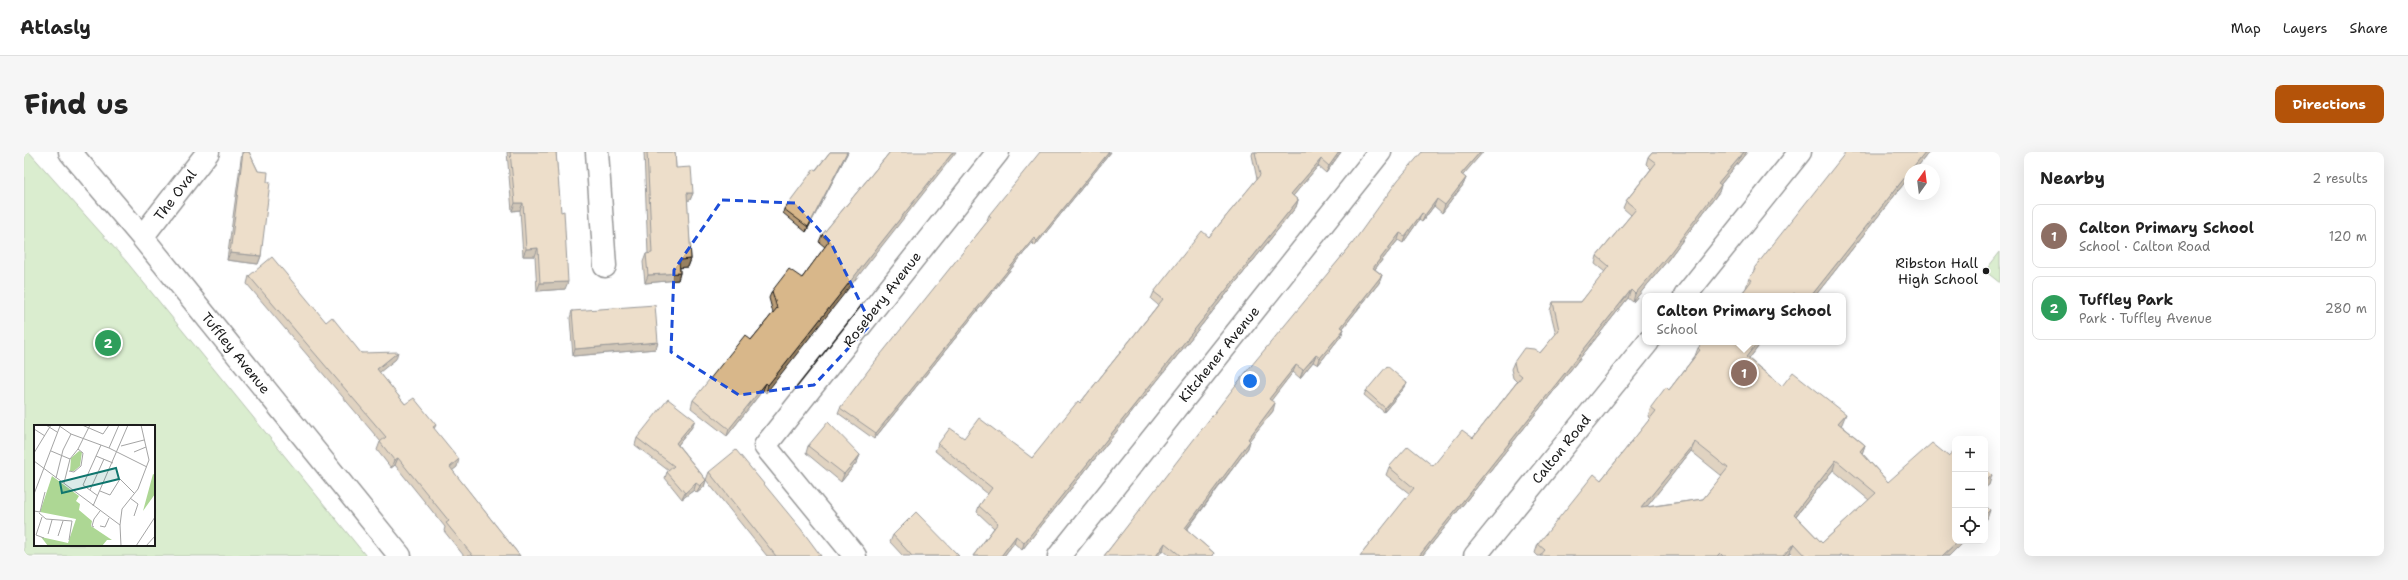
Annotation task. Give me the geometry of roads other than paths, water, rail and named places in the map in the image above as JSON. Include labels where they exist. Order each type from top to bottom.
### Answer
[{"type":"street","name":"Tuffley Avenue","points":[[70,152],[142,237],[400,556]]},
{"type":"street","name":"The Oval","points":[[142,237],[208,152]]},
{"type":"street","points":[[597,152],[606,266]]},
{"type":"street","name":"Rosebery Avenue","points":[[855,556],[765,446],[998,152]]},
{"type":"street","name":"Kitchener Avenue","points":[[1059,556],[1380,152]]},
{"type":"street","points":[[1687,293],[1800,152]]},
{"type":"street","name":"Calton Road","points":[[1475,556],[1646,345]]},
{"type":"place","name":"Ribston Hall High School","points":[[1986,271]]},
{"type":"place","name":"Tuffley Park","points":[[108,343]]},
{"type":"place","name":"Calton Primary School","points":[[1744,373]]}]
